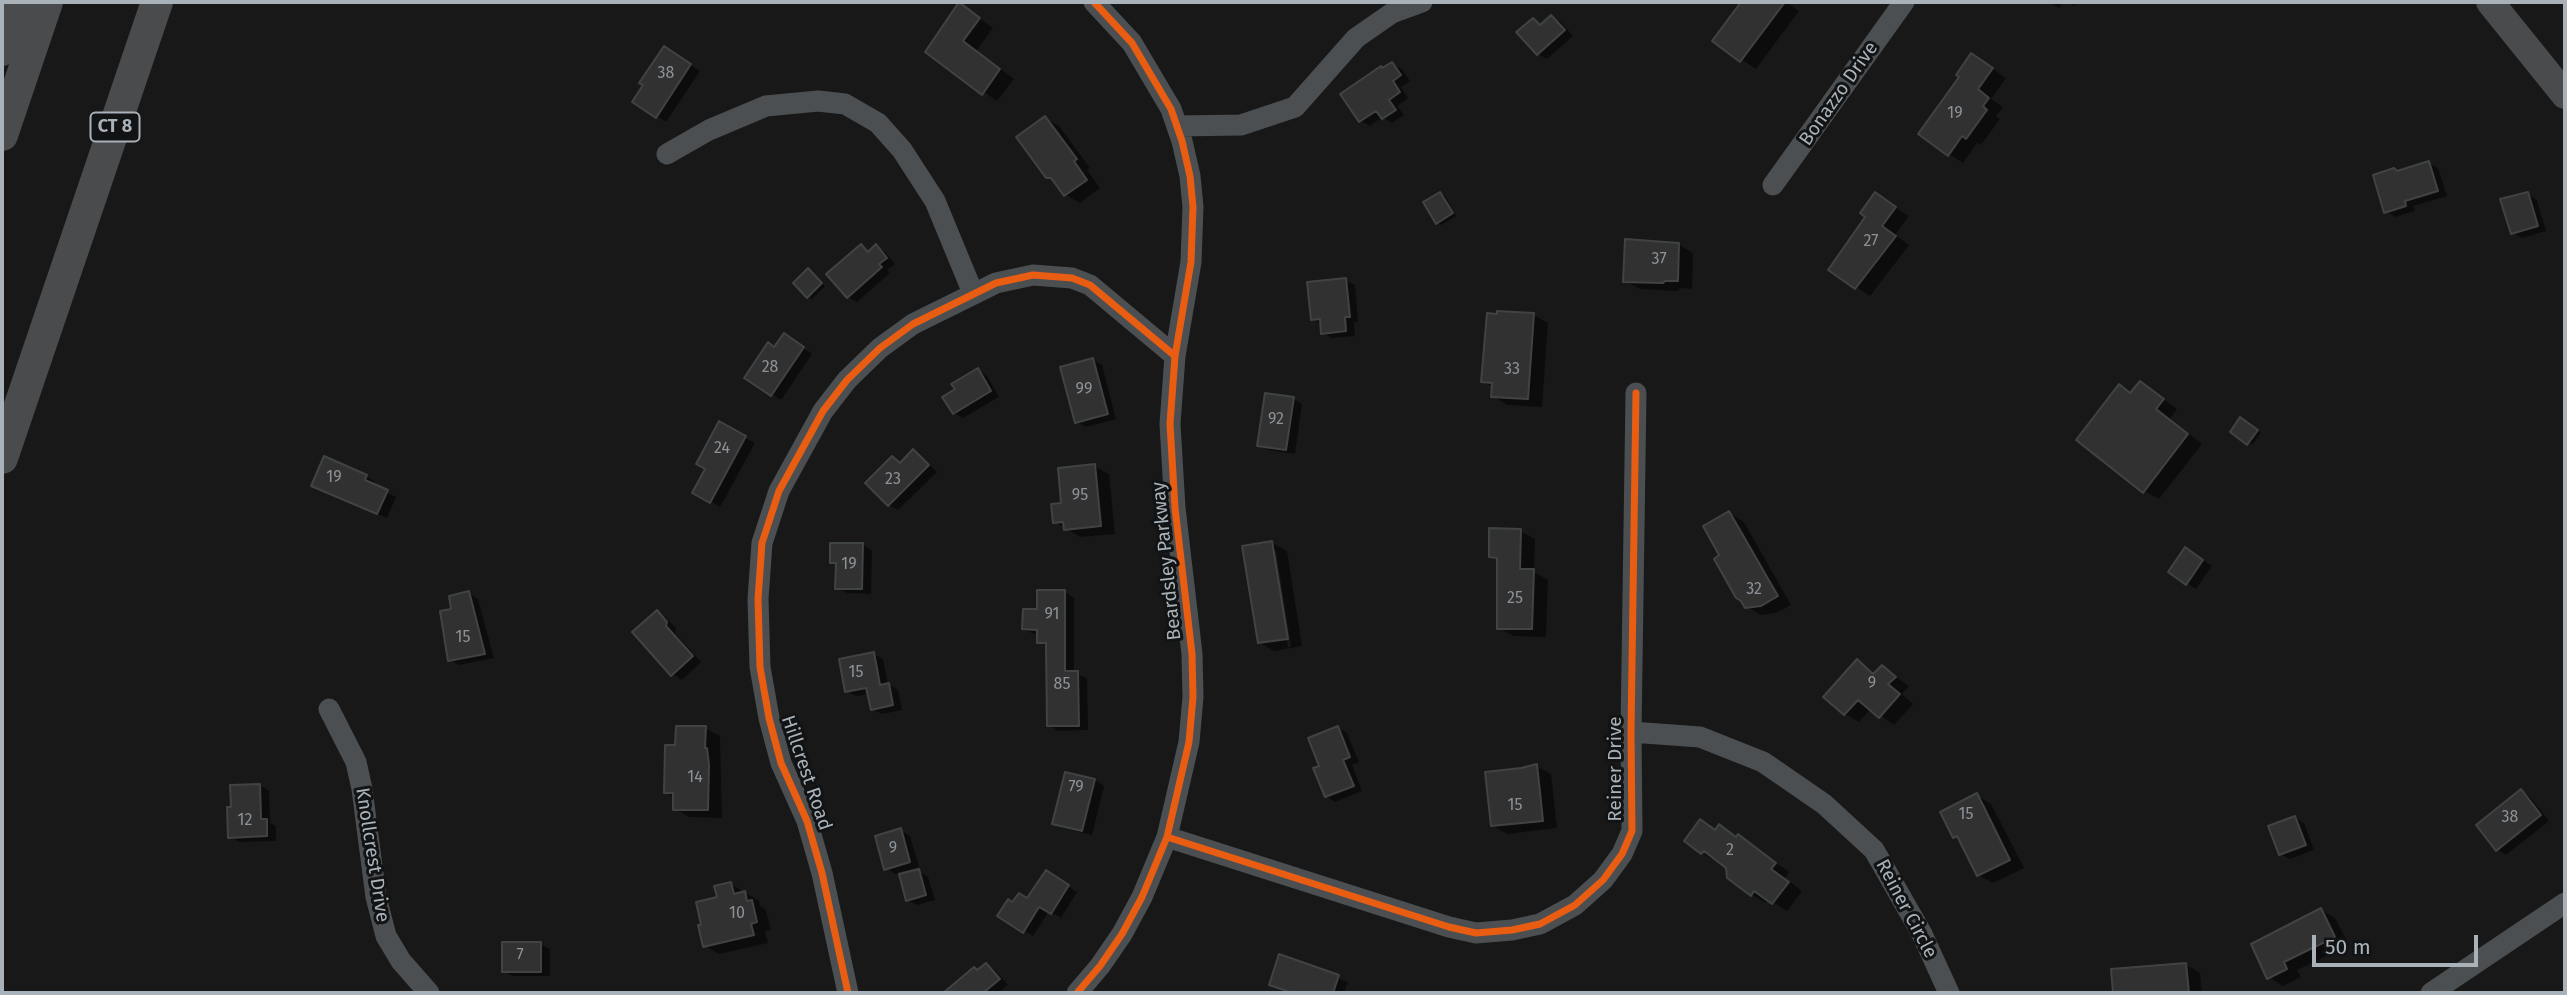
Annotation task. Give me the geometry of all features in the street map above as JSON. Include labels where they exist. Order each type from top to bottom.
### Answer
[{"type":"highway","points":[[2,50],[15,2]]},
{"type":"highway","points":[[2,135],[47,2]]},
{"type":"highway","name":"CT 8","points":[[2,458],[157,2]]},
{"type":"highway","points":[[72,251],[169,2]]},
{"type":"main road","points":[[2490,2],[2565,95]]},
{"type":"street","name":"Beardsley Parkway","points":[[1077,993],[1122,934],[1142,897],[1167,837],[1189,742],[1193,697],[1192,654],[1175,508],[1170,424],[1175,356],[1191,262],[1193,207],[1189,176],[1171,109],[1132,43],[1094,2]]},
{"type":"street","points":[[1177,126],[1241,125],[1295,107],[1356,38],[1392,13],[1422,2]]},
{"type":"street","name":"Bonazzo Drive","points":[[1773,185],[1903,2]]},
{"type":"street","points":[[667,154],[709,130],[766,106],[818,101],[845,104],[878,123],[902,150],[935,201],[973,293]]},
{"type":"street","name":"Hillcrest Road","points":[[848,993],[822,873],[811,834],[781,763],[769,718],[760,667],[758,599],[762,543],[779,491],[823,411],[847,380],[880,348],[913,324],[996,283],[1033,275],[1072,278],[1090,285],[1175,356]]},
{"type":"street","name":"Reiner Drive","points":[[1167,837],[1475,933],[1512,930],[1540,924],[1575,905],[1603,880],[1622,854],[1632,831],[1636,393]]},
{"type":"street","name":"Knollcrest Drive","points":[[329,709],[356,762],[376,897],[386,936],[401,961],[429,993]]},
{"type":"street","name":"Reiner Circle","points":[[1631,732],[1700,737],[1763,762],[1824,804],[1874,850],[1922,934],[1949,993]]},
{"type":"street","points":[[2431,993],[2565,903]]},
{"type":"building","points":[[959,2],[980,18],[963,41],[1000,69],[982,95],[925,52]]},
{"type":"building","points":[[1741,2],[1785,2],[1740,62],[1712,41]]},
{"type":"building","points":[[1551,15],[1565,30],[1537,55],[1516,32],[1533,18],[1540,25]]},
{"type":"building","points":[[664,46],[691,64],[656,118],[632,102],[643,85],[639,83]]},
{"type":"building","points":[[1971,53],[1993,68],[1978,89],[1989,98],[1983,106],[1987,110],[1966,139],[1962,136],[1948,156],[1918,134],[1959,77],[1956,75]]},
{"type":"building","points":[[1392,62],[1401,75],[1393,81],[1400,92],[1389,100],[1396,110],[1382,119],[1376,111],[1359,122],[1340,94],[1381,66],[1382,68]]},
{"type":"building","points":[[1045,116],[1077,159],[1074,161],[1087,180],[1064,196],[1051,178],[1046,178],[1016,137]]},
{"type":"building","points":[[2429,161],[2438,191],[2405,201],[2406,206],[2384,213],[2373,175]]},
{"type":"building","points":[[1440,192],[1453,213],[1436,224],[1423,202]]},
{"type":"building","points":[[1875,192],[1896,207],[1882,226],[1896,236],[1855,289],[1828,270],[1865,217],[1860,213]]},
{"type":"building","points":[[2528,192],[2538,226],[2511,234],[2500,199]]},
{"type":"building","points":[[1625,239],[1679,243],[1678,281],[1623,282]]},
{"type":"building","points":[[861,244],[868,252],[876,244],[887,258],[879,264],[882,267],[847,298],[826,274]]},
{"type":"building","points":[[808,268],[822,283],[807,298],[793,283]]},
{"type":"building","points":[[1346,278],[1350,317],[1345,317],[1346,331],[1321,334],[1320,319],[1311,320],[1307,282]]},
{"type":"building","points":[[1497,311],[1534,313],[1528,399],[1491,397],[1492,383],[1481,382],[1487,313],[1497,314]]},
{"type":"building","points":[[784,333],[804,347],[771,396],[744,378],[768,342],[774,347]]},
{"type":"building","points":[[1093,358],[1108,414],[1075,423],[1060,367]]},
{"type":"building","points":[[978,368],[991,391],[953,414],[942,397],[955,389],[951,384]]},
{"type":"building","points":[[2140,381],[2164,399],[2156,409],[2188,434],[2143,493],[2076,440],[2119,384],[2130,393]]},
{"type":"building","points":[[1265,393],[1294,397],[1286,450],[1257,446]]},
{"type":"building","points":[[2240,417],[2258,430],[2247,445],[2230,432]]},
{"type":"building","points":[[719,421],[746,436],[710,503],[692,493],[705,469],[696,464]]},
{"type":"building","points":[[913,449],[929,465],[888,506],[865,483],[892,456],[900,463]]},
{"type":"building","points":[[324,456],[367,475],[365,480],[388,490],[377,514],[311,486]]},
{"type":"building","points":[[1095,464],[1101,526],[1064,530],[1063,522],[1053,523],[1051,504],[1061,503],[1058,468]]},
{"type":"building","points":[[1729,511],[1778,596],[1761,606],[1745,608],[1736,598],[1714,559],[1719,555],[1703,526]]},
{"type":"building","points":[[1489,528],[1521,529],[1520,569],[1534,569],[1532,629],[1497,629],[1497,558],[1489,557]]},
{"type":"building","points":[[1272,541],[1288,639],[1258,643],[1242,546]]},
{"type":"building","points":[[830,543],[863,543],[862,589],[835,589],[836,563],[830,563]]},
{"type":"building","points":[[2185,547],[2203,560],[2186,585],[2168,572]]},
{"type":"building","points":[[1037,590],[1065,590],[1065,671],[1078,671],[1079,726],[1047,726],[1046,643],[1037,643],[1037,630],[1022,629],[1023,609],[1037,609]]},
{"type":"building","points":[[469,591],[485,654],[448,661],[440,611],[451,609],[449,596]]},
{"type":"building","points":[[657,610],[667,622],[666,626],[693,656],[671,676],[632,632]]},
{"type":"building","points":[[874,652],[880,685],[889,683],[893,705],[871,710],[866,688],[845,692],[839,659]]},
{"type":"building","points":[[1857,659],[1873,674],[1882,665],[1896,677],[1888,684],[1900,694],[1879,718],[1858,700],[1844,715],[1823,697]]},
{"type":"building","points":[[676,726],[706,726],[708,810],[673,810],[673,793],[664,793],[665,745],[675,745]]},
{"type":"building","points":[[1338,726],[1350,757],[1343,760],[1354,786],[1325,797],[1313,768],[1319,766],[1308,738]]},
{"type":"building","points":[[1537,764],[1543,821],[1491,826],[1485,772]]},
{"type":"building","points":[[1065,772],[1095,779],[1082,831],[1052,824]]},
{"type":"building","points":[[260,784],[261,819],[267,819],[267,836],[228,838],[227,807],[231,807],[230,785]]},
{"type":"building","points":[[2521,789],[2541,815],[2496,851],[2476,825]]},
{"type":"building","points":[[1977,793],[2010,860],[1977,876],[1957,836],[1953,838],[1940,812]]},
{"type":"building","points":[[2295,816],[2306,845],[2279,855],[2268,826]]},
{"type":"building","points":[[1700,819],[1715,830],[1719,824],[1736,837],[1738,834],[1776,863],[1771,869],[1789,882],[1772,904],[1754,891],[1751,896],[1727,878],[1726,868],[1704,851],[1701,854],[1684,841]]},
{"type":"building","points":[[901,828],[910,862],[884,870],[875,836]]},
{"type":"building","points":[[919,869],[926,895],[906,901],[899,874]]},
{"type":"building","points":[[1046,870],[1069,885],[1051,914],[1039,907],[1023,933],[997,916],[1008,899],[1012,902],[1019,893],[1027,898]]},
{"type":"building","points":[[731,882],[734,894],[745,891],[747,901],[752,900],[757,922],[751,924],[754,935],[703,947],[696,902],[717,897],[714,886]]},
{"type":"building","points":[[2321,908],[2335,937],[2284,962],[2287,969],[2267,979],[2251,944]]},
{"type":"building","points":[[502,942],[541,942],[541,972],[502,972]]},
{"type":"building","points":[[1279,954],[1339,975],[1333,993],[1293,993],[1269,985]]},
{"type":"building","points":[[986,963],[1000,979],[983,993],[943,993],[974,967],[977,970]]},
{"type":"building","points":[[2186,963],[2189,993],[2113,993],[2111,969]]},
{"type":"cycle path","points":[[1077,993],[1122,934],[1142,897],[1167,837],[1189,742],[1193,697],[1192,654],[1175,508],[1170,424],[1175,356],[1191,262],[1193,207],[1190,176],[1171,109],[1132,43],[1094,2]]},
{"type":"cycle path","points":[[848,993],[822,873],[807,821],[781,763],[769,718],[760,667],[758,599],[762,543],[779,491],[823,411],[847,380],[880,348],[913,324],[996,283],[1033,275],[1072,278],[1090,285],[1175,356]]},
{"type":"cycle path","points":[[1167,837],[1449,927],[1476,933],[1540,924],[1575,905],[1603,880],[1622,854],[1632,831],[1636,393]]}]
